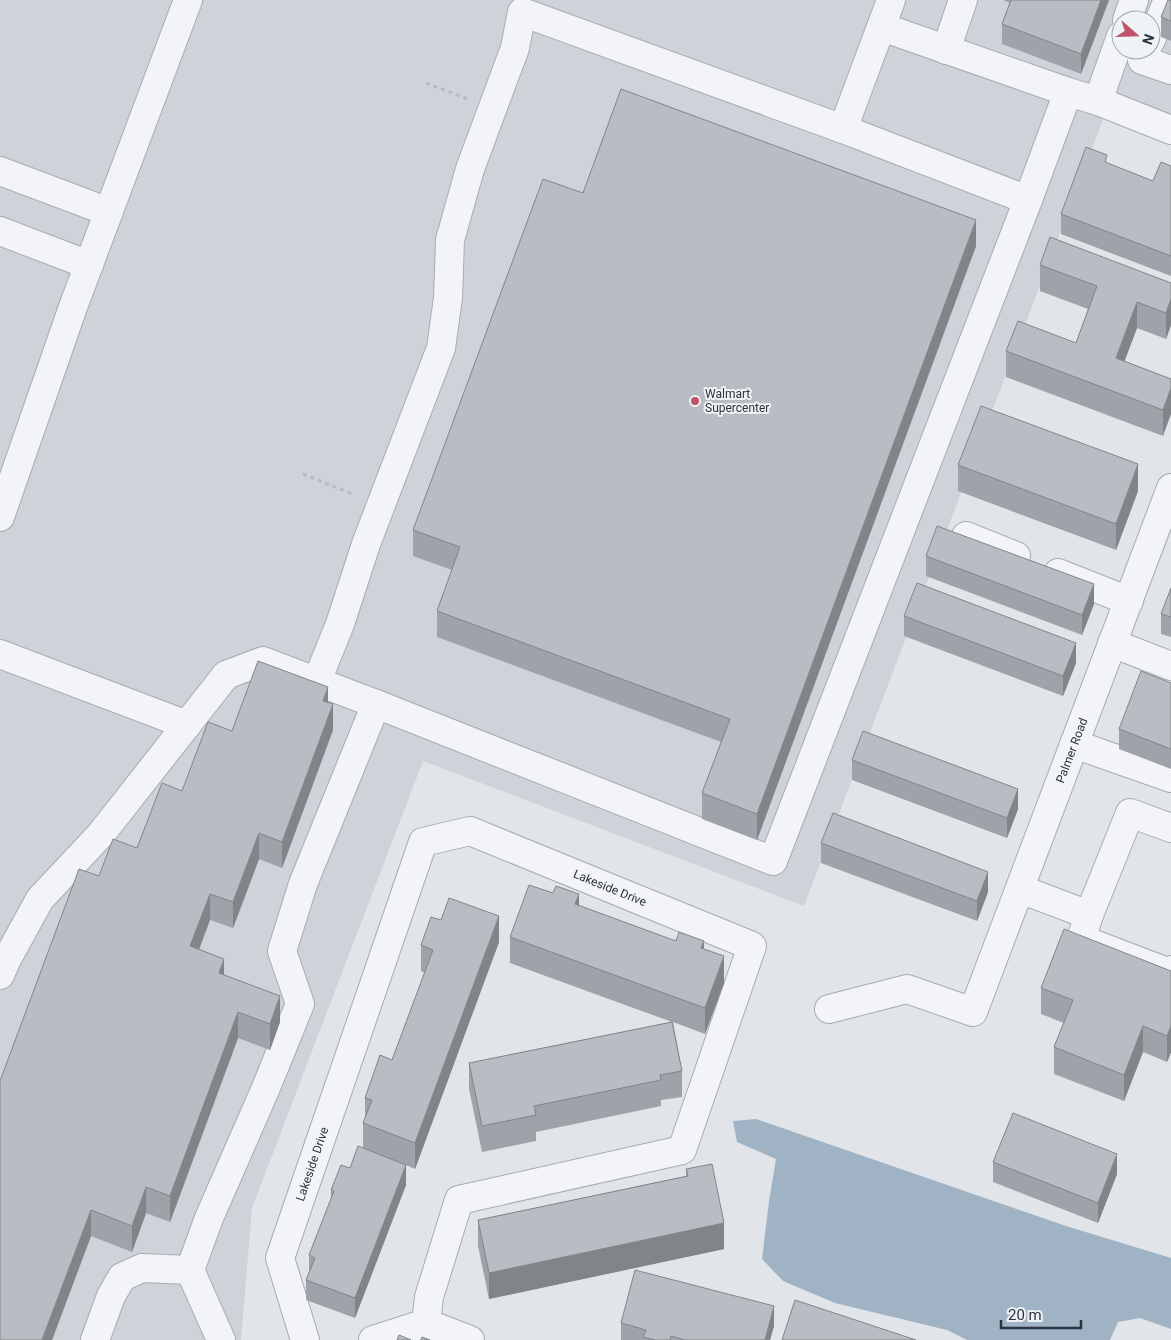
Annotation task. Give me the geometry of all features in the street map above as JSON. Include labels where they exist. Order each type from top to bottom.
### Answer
[{"type":"street","points":[[0,517],[73,307],[188,0]]},
{"type":"street","points":[[842,129],[891,0]]},
{"type":"street","points":[[946,50],[963,0]]},
{"type":"street","points":[[1161,16],[1168,0]]},
{"type":"street","points":[[317,681],[340,624],[366,544],[441,348],[448,298],[450,240],[470,169],[514,48],[522,12],[842,129],[1028,200]]},
{"type":"street","points":[[882,27],[1098,101],[1171,130]]},
{"type":"street","points":[[1098,101],[1113,60]]},
{"type":"street","points":[[1142,60],[1171,70]]},
{"type":"street","points":[[0,975],[40,899],[101,834],[226,675],[263,661],[773,861],[1068,92]]},
{"type":"street","points":[[0,171],[109,212]]},
{"type":"street","points":[[0,231],[89,265]]},
{"type":"street","name":"Palmer Road","points":[[829,1009],[907,989],[973,1012],[1112,644],[1166,519],[1171,488]]},
{"type":"street","points":[[966,536],[1129,601]]},
{"type":"street","points":[[1112,644],[1171,666]]},
{"type":"street","points":[[0,654],[187,725]]},
{"type":"street","points":[[221,1340],[190,1270],[209,1218],[300,1004],[282,951],[303,884],[376,704]]},
{"type":"street","points":[[1074,744],[1171,778]]},
{"type":"street","points":[[1171,828],[1130,813],[1088,916],[1081,939],[1170,972],[1171,970]]},
{"type":"street","name":"Lakeside Drive","points":[[305,1340],[280,1258],[423,842],[470,832],[752,946],[682,1150],[459,1200],[429,1297],[426,1323]]},
{"type":"street","points":[[1020,889],[1088,916]]},
{"type":"street","points":[[95,1340],[111,1296],[122,1277],[142,1268],[190,1270]]},
{"type":"street","points":[[373,1340],[426,1323],[470,1340]]},
{"type":"path","points":[[426,83],[469,99]]},
{"type":"path","points":[[303,474],[381,505]]},
{"type":"shaded area","points":[[0,0],[1171,0],[1171,117],[1112,96],[804,906],[423,761],[252,1208],[241,1340],[0,1340]]},
{"type":"water","points":[[756,1119],[1066,1226],[1171,1258],[1171,1329],[1140,1318],[1118,1322],[1110,1340],[967,1340],[947,1330],[835,1303],[783,1281],[762,1259],[776,1159],[737,1142],[733,1121]]},
{"type":"building","points":[[1011,0],[1101,0],[1081,54],[1002,24]]},
{"type":"building","points":[[1168,0],[1171,0],[1171,21],[1161,17]]},
{"type":"building","name":"Walmart Supercenter","points":[[621,89],[976,220],[757,814],[702,793],[730,719],[437,611],[460,547],[413,530],[543,179],[583,193]]},
{"type":"building","points":[[1086,147],[1107,155],[1105,162],[1153,181],[1161,162],[1171,166],[1171,256],[1061,214]]},
{"type":"building","points":[[1050,237],[1171,283],[1171,299],[1166,313],[1137,302],[1116,358],[1171,379],[1171,388],[1163,410],[1006,351],[1018,321],[1076,343],[1097,286],[1040,265]]},
{"type":"building","points":[[981,406],[1138,464],[1116,524],[958,465]]},
{"type":"building","points":[[937,526],[1094,584],[1082,615],[926,556]]},
{"type":"building","points":[[917,583],[1076,643],[1063,676],[904,616]]},
{"type":"building","points":[[1171,588],[1171,617],[1161,614]]},
{"type":"building","points":[[258,661],[328,687],[323,701],[333,704],[282,842],[259,833],[233,902],[210,894],[190,946],[224,959],[219,973],[280,996],[270,1024],[238,1012],[170,1196],[146,1187],[132,1226],[91,1210],[42,1340],[0,1340],[0,1081],[79,869],[99,876],[113,839],[137,848],[162,783],[182,791],[208,722],[232,731]]},
{"type":"building","points":[[1141,671],[1171,683],[1171,749],[1119,729]]},
{"type":"building","points":[[863,731],[1018,789],[1007,818],[852,760]]},
{"type":"building","points":[[833,813],[988,872],[977,901],[821,843]]},
{"type":"building","points":[[529,885],[553,893],[556,886],[579,894],[575,904],[676,941],[679,932],[704,941],[701,948],[724,956],[705,1008],[510,937]]},
{"type":"building","points":[[449,898],[499,916],[415,1143],[363,1123],[372,1100],[365,1098],[380,1055],[392,1060],[433,950],[421,945],[431,917],[441,920]]},
{"type":"building","points":[[1064,929],[1171,971],[1171,1026],[1167,1036],[1143,1026],[1124,1075],[1054,1047],[1073,1000],[1041,988]]},
{"type":"building","points":[[672,1022],[682,1071],[660,1075],[661,1080],[534,1106],[536,1115],[482,1126],[469,1063]]},
{"type":"building","points":[[1013,1113],[1117,1154],[1098,1203],[993,1162]]},
{"type":"building","points":[[358,1146],[406,1165],[355,1298],[306,1280],[315,1258],[309,1255],[334,1191],[331,1190],[341,1165],[350,1168]]},
{"type":"building","points":[[712,1164],[724,1223],[489,1273],[478,1220],[688,1176],[686,1169]]},
{"type":"building","points":[[635,1270],[774,1306],[765,1340],[685,1340],[671,1336],[670,1340],[655,1340],[643,1337],[646,1330],[621,1323]]},
{"type":"building","points":[[795,1300],[916,1340],[782,1340]]},
{"type":"building","points":[[399,1335],[411,1340],[397,1340]]},
{"type":"place","name":"Walmart Supercenter","points":[[695,401]]}]
